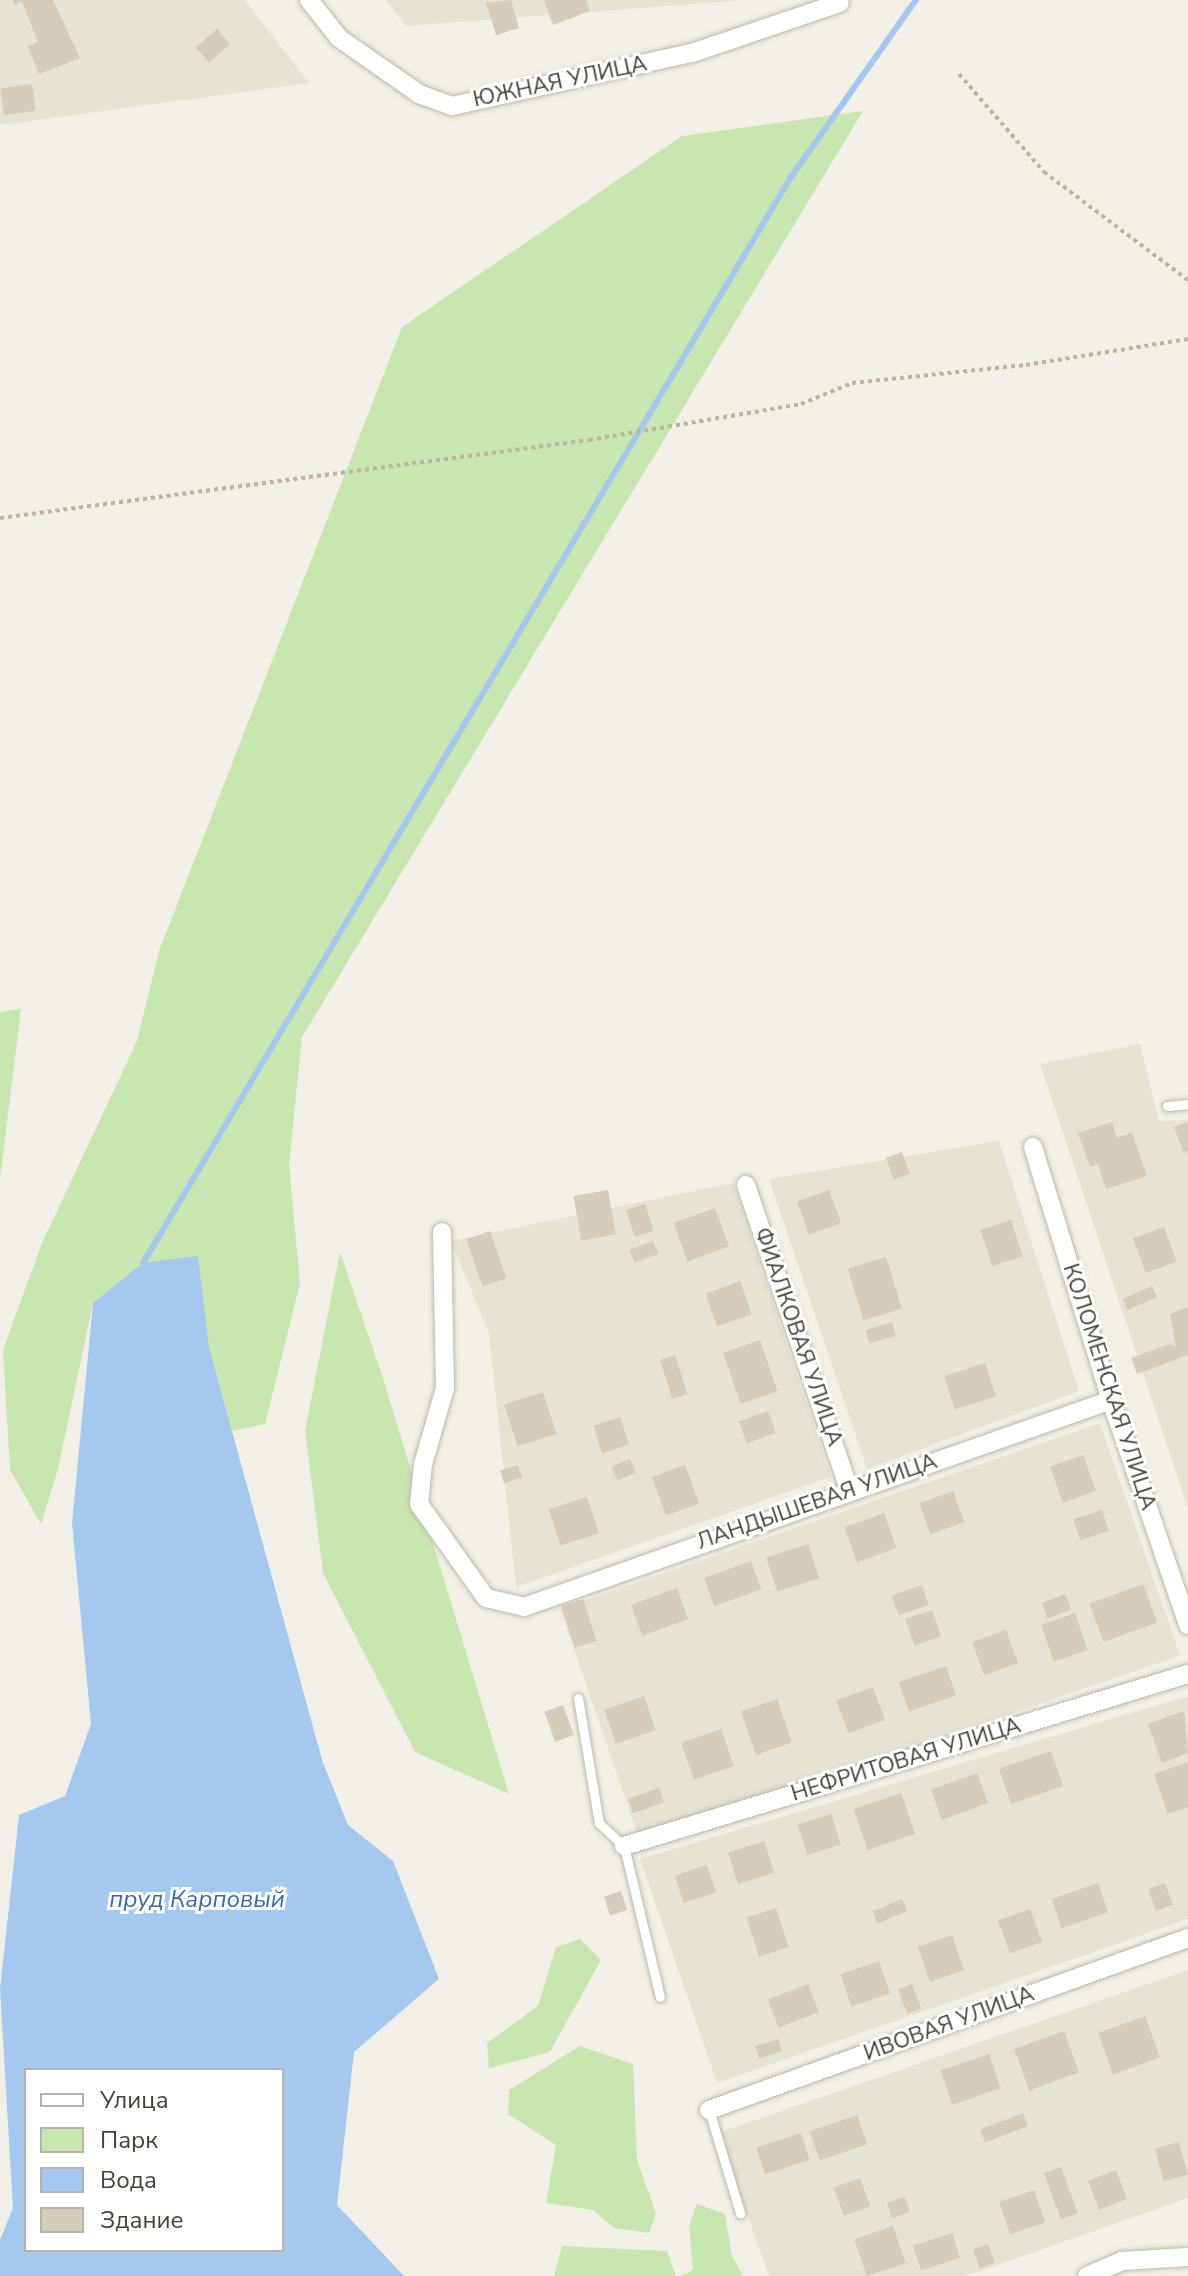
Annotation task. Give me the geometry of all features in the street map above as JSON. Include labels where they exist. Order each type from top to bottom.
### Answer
[{"type":"street","name":"ЮЖНАЯ УЛИЦА","points":[[309,0],[339,38],[419,94],[452,106],[692,53],[840,3]]},
{"type":"street","name":"КОЛОМЕНСКАЯ УЛИЦА","points":[[1033,1147],[1111,1400],[1188,1625]]},
{"type":"street","name":"ФИАЛКОВАЯ УЛИЦА","points":[[746,1185],[849,1489]]},
{"type":"street","name":"ЛАНДЫШЕВАЯ УЛИЦА","points":[[442,1232],[445,1388],[423,1464],[419,1504],[486,1598],[524,1607],[849,1489],[1111,1400]]},
{"type":"street","name":"НЕФРИТОВАЯ УЛИЦА","points":[[624,1846],[1188,1674]]},
{"type":"street","name":"ИВОВАЯ УЛИЦА","points":[[709,2110],[1188,1938]]},
{"type":"street","points":[[1087,2276],[1122,2261],[1188,2257]]},
{"type":"lane","points":[[1167,1106],[1188,1104]]},
{"type":"lane","points":[[578,1698],[599,1823],[624,1846],[660,1997]]},
{"type":"lane","points":[[709,2110],[740,2213]]},
{"type":"path","points":[[959,74],[1044,172],[1188,280]]},
{"type":"path","points":[[0,518],[589,440],[801,404],[852,383],[1026,365],[1188,339]]},
{"type":"shaded area","points":[[0,0],[245,0],[309,83],[0,125]]},
{"type":"shaded area","points":[[386,0],[744,0],[406,26]]},
{"type":"shaded area","points":[[1140,1044],[1159,1121],[1188,1120],[1188,1509],[1040,1064]]},
{"type":"shaded area","points":[[999,1141],[1079,1391],[867,1469],[769,1179]]},
{"type":"shaded area","points":[[733,1183],[831,1477],[516,1587],[489,1333],[451,1241]]},
{"type":"shaded area","points":[[1100,1423],[1180,1656],[640,1841],[560,1609]]},
{"type":"shaded area","points":[[1188,1696],[1188,1919],[717,2083],[640,1859]]},
{"type":"shaded area","points":[[1188,1970],[1188,2198],[966,2276],[769,2276],[718,2133]]},
{"type":"green space","points":[[863,111],[302,1037],[289,1164],[300,1283],[265,1424],[232,1431],[209,1347],[93,1303],[58,1469],[41,1524],[10,1470],[3,1350],[42,1243],[137,1041],[159,951],[402,327],[682,136]]},
{"type":"green space","points":[[21,1009],[0,1179],[0,1012]]},
{"type":"green space","points":[[340,1252],[383,1378],[509,1794],[415,1752],[323,1573],[305,1431]]},
{"type":"green space","points":[[580,1939],[601,1960],[550,2052],[489,2068],[487,2043],[538,2006],[556,1947]]},
{"type":"green space","points":[[580,2046],[633,2064],[637,2160],[656,2213],[649,2233],[614,2228],[593,2210],[546,2203],[556,2145],[508,2114],[509,2090]]},
{"type":"green space","points":[[697,2204],[725,2214],[732,2256],[743,2276],[681,2276],[693,2270],[689,2226]]},
{"type":"green space","points":[[562,2246],[667,2251],[676,2276],[554,2276]]},
{"type":"water","name":"пруд Карповый","points":[[198,1256],[209,1347],[322,1760],[348,1825],[393,1861],[439,1979],[354,2052],[337,2205],[404,2276],[0,2276],[0,2240],[13,2208],[0,1989],[19,1815],[65,1796],[91,1724],[72,1523],[93,1303],[143,1263]]},
{"type":"building","points":[[13,0],[53,0],[80,58],[39,74],[28,46],[38,42],[22,2],[15,5]]},
{"type":"building","points":[[511,0],[519,28],[496,35],[486,3]]},
{"type":"building","points":[[544,0],[586,0],[590,11],[553,25]]},
{"type":"building","points":[[217,29],[230,44],[209,62],[196,47]]},
{"type":"building","points":[[32,84],[36,111],[4,115],[0,88]]},
{"type":"building","points":[[1112,1122],[1117,1138],[1132,1133],[1147,1176],[1106,1189],[1098,1164],[1090,1167],[1078,1133]]},
{"type":"building","points":[[1188,1122],[1188,1151],[1184,1153],[1174,1127]]},
{"type":"building","points":[[902,1152],[910,1174],[894,1179],[886,1158]]},
{"type":"building","points":[[608,1190],[616,1234],[581,1240],[574,1196]]},
{"type":"building","points":[[829,1190],[841,1223],[809,1235],[797,1202]]},
{"type":"building","points":[[645,1204],[654,1231],[635,1237],[626,1210]]},
{"type":"building","points":[[715,1208],[729,1247],[688,1262],[674,1223]]},
{"type":"building","points":[[1011,1220],[1023,1256],[992,1266],[981,1230]]},
{"type":"building","points":[[1164,1227],[1177,1262],[1146,1273],[1133,1238]]},
{"type":"building","points":[[490,1231],[506,1278],[483,1286],[466,1239]]},
{"type":"building","points":[[653,1241],[658,1254],[635,1263],[630,1250]]},
{"type":"building","points":[[886,1257],[902,1309],[864,1320],[848,1269]]},
{"type":"building","points":[[740,1281],[752,1314],[717,1327],[705,1294]]},
{"type":"building","points":[[1152,1286],[1157,1297],[1128,1310],[1123,1299]]},
{"type":"building","points":[[1188,1307],[1188,1355],[1137,1374],[1131,1358],[1169,1344],[1176,1347],[1170,1314]]},
{"type":"building","points":[[892,1322],[896,1335],[869,1344],[865,1330]]},
{"type":"building","points":[[760,1340],[778,1391],[741,1404],[723,1353]]},
{"type":"building","points":[[675,1355],[688,1394],[672,1399],[660,1360]]},
{"type":"building","points":[[985,1363],[996,1396],[955,1410],[944,1376]]},
{"type":"building","points":[[543,1392],[557,1434],[518,1447],[504,1405]]},
{"type":"building","points":[[768,1411],[776,1433],[747,1443],[739,1422]]},
{"type":"building","points":[[620,1417],[629,1445],[602,1453],[593,1426]]},
{"type":"building","points":[[1083,1455],[1096,1491],[1063,1503],[1050,1467]]},
{"type":"building","points":[[630,1459],[636,1473],[617,1481],[612,1467]]},
{"type":"building","points":[[518,1465],[522,1477],[504,1483],[500,1471]]},
{"type":"building","points":[[685,1465],[699,1504],[666,1515],[652,1477]]},
{"type":"building","points":[[953,1491],[964,1522],[930,1534],[919,1503]]},
{"type":"building","points":[[587,1497],[599,1533],[561,1546],[549,1509]]},
{"type":"building","points":[[1102,1510],[1109,1531],[1080,1540],[1073,1519]]},
{"type":"building","points":[[884,1513],[897,1548],[857,1562],[845,1527]]},
{"type":"building","points":[[808,1544],[819,1578],[777,1592],[766,1558]]},
{"type":"building","points":[[751,1561],[761,1589],[714,1606],[704,1578]]},
{"type":"building","points":[[1143,1584],[1157,1623],[1103,1642],[1089,1603]]},
{"type":"building","points":[[922,1585],[929,1605],[899,1615],[892,1595]]},
{"type":"building","points":[[677,1588],[688,1619],[642,1636],[631,1605]]},
{"type":"building","points":[[1065,1594],[1071,1610],[1048,1619],[1042,1603]]},
{"type":"building","points":[[583,1599],[597,1641],[575,1648],[561,1606]]},
{"type":"building","points":[[932,1610],[941,1636],[915,1646],[906,1619]]},
{"type":"building","points":[[1075,1613],[1088,1650],[1054,1662],[1041,1625]]},
{"type":"building","points":[[1006,1630],[1018,1663],[984,1675],[972,1642]]},
{"type":"building","points":[[946,1666],[956,1695],[909,1712],[899,1682]]},
{"type":"building","points":[[873,1687],[885,1720],[848,1733],[836,1700]]},
{"type":"building","points":[[644,1696],[656,1730],[616,1744],[604,1710]]},
{"type":"building","points":[[777,1699],[792,1742],[756,1755],[741,1711]]},
{"type":"building","points":[[563,1705],[574,1735],[555,1742],[544,1712]]},
{"type":"building","points":[[1184,1711],[1188,1753],[1162,1763],[1148,1724]]},
{"type":"building","points":[[721,1729],[734,1766],[694,1780],[681,1743]]},
{"type":"building","points":[[1051,1751],[1063,1786],[1011,1804],[999,1769]]},
{"type":"building","points":[[1188,1762],[1188,1807],[1168,1814],[1154,1774]]},
{"type":"building","points":[[977,1773],[988,1803],[942,1820],[931,1790]]},
{"type":"building","points":[[659,1788],[664,1802],[633,1813],[628,1799]]},
{"type":"building","points":[[901,1793],[915,1834],[868,1850],[854,1809]]},
{"type":"building","points":[[831,1814],[841,1844],[808,1855],[798,1825]]},
{"type":"building","points":[[764,1841],[774,1872],[738,1884],[728,1853]]},
{"type":"building","points":[[707,1865],[716,1893],[684,1903],[675,1876]]},
{"type":"building","points":[[1098,1883],[1108,1912],[1062,1928],[1052,1899]]},
{"type":"building","points":[[1165,1883],[1173,1905],[1156,1911],[1148,1889]]},
{"type":"building","points":[[621,1891],[627,1910],[610,1916],[604,1897]]},
{"type":"building","points":[[902,1899],[907,1911],[878,1923],[873,1912]]},
{"type":"building","points":[[776,1908],[789,1947],[759,1957],[747,1918]]},
{"type":"building","points":[[1030,1909],[1042,1942],[1010,1954],[998,1921]]},
{"type":"building","points":[[952,1935],[964,1970],[930,1982],[918,1947]]},
{"type":"building","points":[[879,1961],[890,1993],[851,2006],[840,1974]]},
{"type":"building","points":[[808,1984],[819,2012],[779,2027],[768,1999]]},
{"type":"building","points":[[912,1984],[921,2008],[907,2014],[898,1989]]},
{"type":"building","points":[[1145,2016],[1160,2057],[1113,2074],[1098,2033]]},
{"type":"building","points":[[1064,2031],[1079,2072],[1029,2090],[1014,2049]]},
{"type":"building","points":[[778,2039],[782,2051],[759,2059],[755,2046]]},
{"type":"building","points":[[989,2054],[1001,2088],[952,2105],[941,2071]]},
{"type":"building","points":[[1023,2113],[1028,2126],[985,2143],[980,2129]]},
{"type":"building","points":[[857,2115],[867,2144],[820,2161],[810,2131]]},
{"type":"building","points":[[801,2133],[810,2160],[765,2174],[756,2148]]},
{"type":"building","points":[[1179,2142],[1188,2175],[1164,2181],[1155,2148]]},
{"type":"building","points":[[1061,2167],[1078,2213],[1061,2219],[1044,2173]]},
{"type":"building","points":[[1116,2170],[1127,2199],[1099,2210],[1088,2181]]},
{"type":"building","points":[[860,2178],[870,2206],[844,2216],[834,2188]]},
{"type":"building","points":[[1034,2190],[1045,2222],[1010,2234],[999,2202]]},
{"type":"building","points":[[905,2197],[910,2212],[892,2218],[887,2203]]},
{"type":"building","points":[[893,2226],[906,2263],[867,2276],[854,2239]]},
{"type":"building","points":[[952,2233],[960,2258],[921,2270],[913,2246]]},
{"type":"building","points":[[988,2244],[995,2263],[980,2268],[973,2249]]},
{"type":"waterway","points":[[143,1263],[791,177],[916,0]]}]
